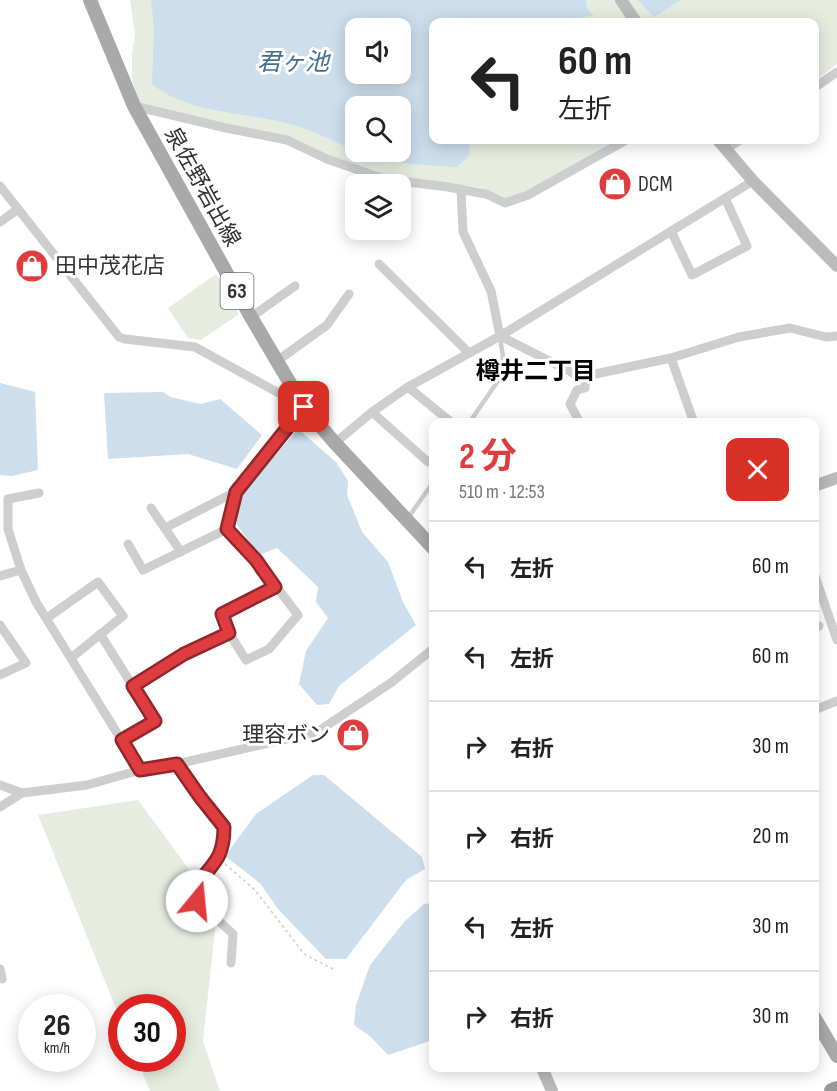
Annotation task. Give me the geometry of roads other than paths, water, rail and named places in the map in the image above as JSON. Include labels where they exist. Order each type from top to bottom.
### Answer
[{"type":"highway","points":[[832,1091],[837,1089]]},
{"type":"main road","name":"泉佐野岩出線","points":[[90,0],[134,106],[251,317],[304,407],[429,544]]},
{"type":"main road","points":[[819,1025],[837,1056]]},
{"type":"street","points":[[621,0],[633,18]]},
{"type":"street","points":[[819,85],[837,72]]},
{"type":"street","points":[[134,106],[287,140],[327,159],[384,179],[461,189],[486,194],[505,203],[513,201],[619,144]]},
{"type":"street","points":[[722,145],[753,181],[837,266]]},
{"type":"street","points":[[335,443],[372,412],[408,387],[500,336],[753,181]]},
{"type":"street","points":[[0,186],[119,337],[195,347],[304,407],[236,492],[165,528]]},
{"type":"street","points":[[461,189],[464,232],[491,291],[500,336]]},
{"type":"street","points":[[671,231],[692,275],[747,246],[725,198]]},
{"type":"street","points":[[0,222],[18,209]]},
{"type":"street","points":[[379,264],[469,353]]},
{"type":"street","points":[[251,317],[295,286]]},
{"type":"street","points":[[277,361],[327,325],[349,294]]},
{"type":"street","points":[[500,336],[581,377],[671,358],[739,337],[790,328],[826,337],[837,336]]},
{"type":"street","points":[[671,358],[692,418]]},
{"type":"street","points":[[576,418],[570,404],[578,390],[585,388],[585,376]]},
{"type":"street","points":[[408,387],[446,418]]},
{"type":"street","points":[[372,412],[428,462]]},
{"type":"street","points":[[819,484],[837,478]]},
{"type":"street","points":[[128,544],[143,570],[181,552],[227,529],[236,492]]},
{"type":"street","points":[[39,493],[8,498],[8,529],[21,570],[46,618],[140,770]]},
{"type":"street","points":[[152,508],[181,552]]},
{"type":"street","points":[[227,529],[256,560],[298,615],[269,649],[246,660],[229,633],[222,614],[275,587]]},
{"type":"street","points":[[0,576],[21,570]]},
{"type":"street","points":[[46,618],[98,582],[123,616],[71,658]]},
{"type":"street","points":[[819,588],[837,640]]},
{"type":"street","points":[[0,675],[26,663],[1,628]]},
{"type":"street","points":[[133,686],[184,654],[229,633]]},
{"type":"street","points":[[100,634],[155,721],[122,740]]},
{"type":"street","points":[[0,807],[22,793],[87,785],[140,770],[177,764],[317,732],[392,682],[429,652]]},
{"type":"street","points":[[819,708],[837,701]]},
{"type":"street","points":[[177,764],[224,827],[224,842],[218,857],[198,884],[197,901],[233,934],[231,963]]},
{"type":"street","points":[[0,785],[22,793]]},
{"type":"street","points":[[544,1072],[552,1091]]},
{"type":"lane","points":[[472,418],[500,378],[503,357],[500,336]]},
{"type":"lane","points":[[406,520],[429,488]]},
{"type":"water","name":"君ヶ池","points":[[151,0],[586,0],[587,9],[594,16],[583,18],[429,18],[429,144],[470,144],[469,156],[457,167],[401,162],[411,162],[411,96],[345,96],[345,146],[299,127],[200,107],[167,94],[152,84],[154,28]]},
{"type":"water","points":[[638,0],[681,0],[654,17]]},
{"type":"water","points":[[0,383],[35,392],[38,470],[12,476],[0,475]]},
{"type":"water","points":[[163,392],[170,397],[201,404],[220,399],[262,435],[237,469],[188,454],[108,459],[104,393]]},
{"type":"water","points":[[298,429],[336,462],[348,481],[347,495],[362,532],[388,562],[403,602],[416,625],[339,686],[329,704],[317,705],[299,684],[306,651],[328,618],[316,602],[318,587],[277,548],[259,555],[237,525],[237,499]]},
{"type":"water","points":[[313,775],[324,775],[422,857],[425,869],[406,880],[346,959],[326,959],[278,909],[260,883],[225,856],[256,814]]},
{"type":"water","points":[[429,903],[429,1041],[388,1055],[371,1037],[354,1025],[356,1005],[370,965],[404,922],[424,904]]},
{"type":"place","name":"DCM","points":[[615,184]]},
{"type":"place","name":"田中茂花店","points":[[32,266]]},
{"type":"place","name":"理容ボン","points":[[353,735]]},
{"type":"district","name":"樽井二丁目","points":[[536,371]]}]
